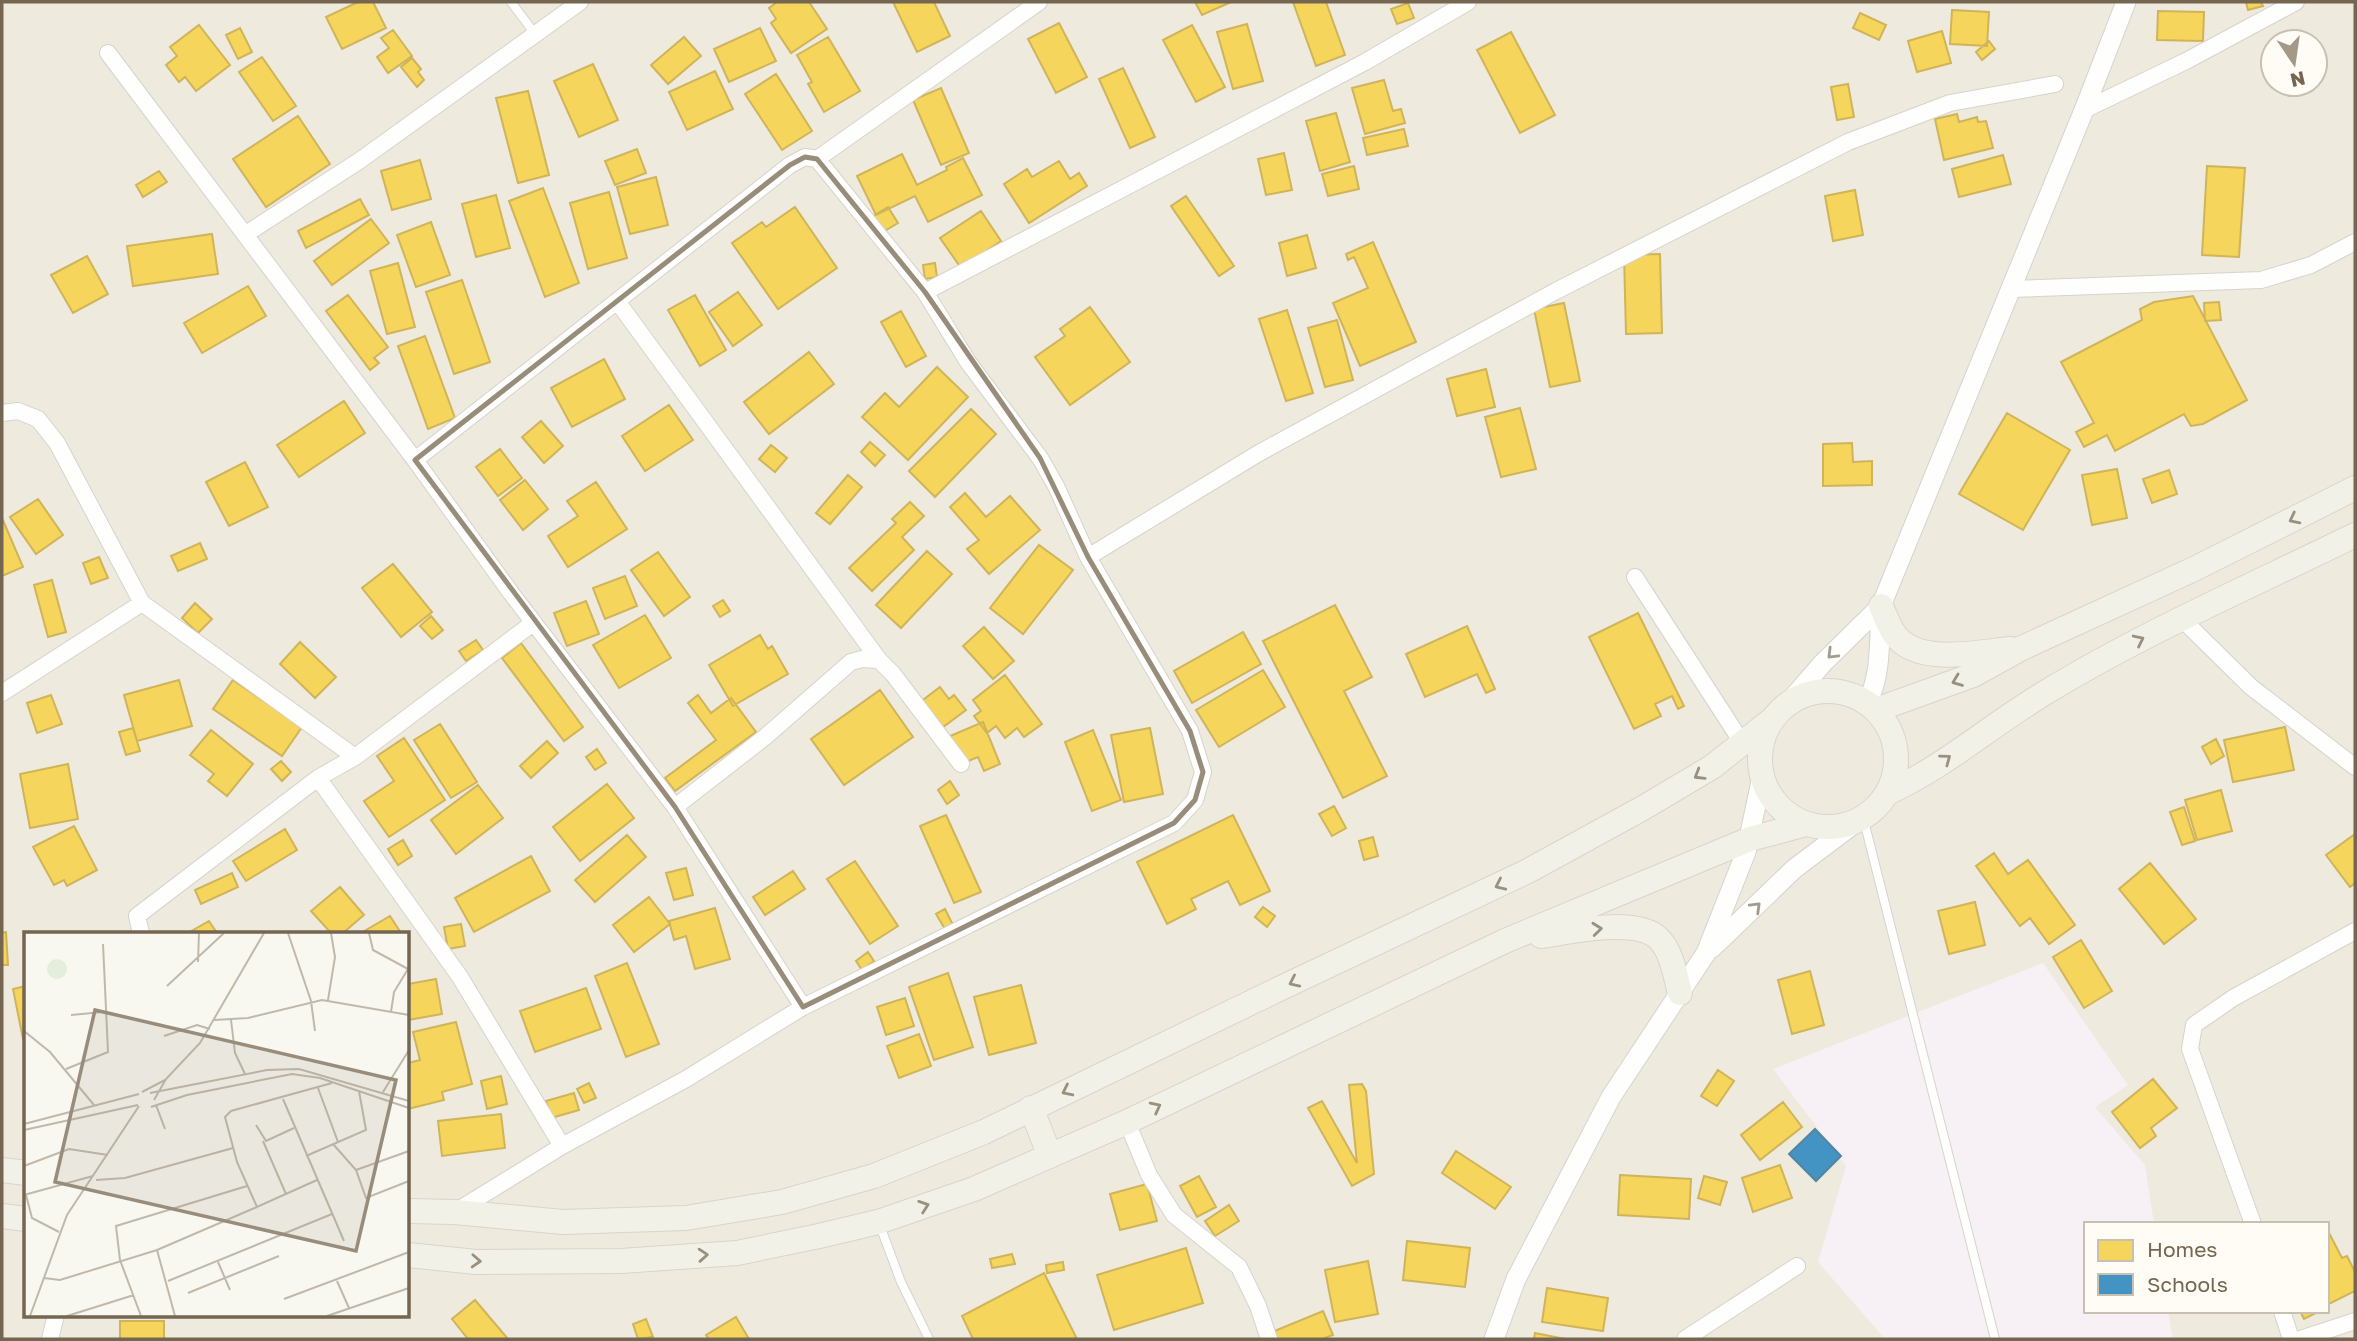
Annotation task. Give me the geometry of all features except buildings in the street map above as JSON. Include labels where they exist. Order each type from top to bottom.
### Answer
[{"type":"main road","points":[[1871,707],[1973,675],[2022,648],[2194,569],[2355,488]]},
{"type":"main road","points":[[1887,793],[1915,780],[2042,694],[2124,648],[2355,535]]},
{"type":"main road","points":[[1881,606],[1895,635],[1909,648],[1941,655],[2022,648]]},
{"type":"main road","points":[[410,1211],[455,1212],[563,1222],[686,1218],[782,1202],[874,1176],[984,1132],[1528,871],[1712,767],[1743,744],[1778,714],[1797,699],[1813,693],[1845,693],[1871,707],[1889,728],[1896,756],[1896,771],[1887,793],[1875,809],[1853,822],[1830,827],[1806,824],[1778,805],[1768,792],[1760,756],[1764,737],[1778,714]]},
{"type":"main road","points":[[410,1255],[476,1262],[608,1261],[737,1253],[878,1222],[974,1189],[1127,1122],[1505,941],[1750,839],[1806,824]]},
{"type":"main road","points":[[1505,941],[1577,931],[1638,928],[1658,937],[1671,958],[1680,993]]},
{"type":"main road","points":[[1031,1108],[1050,1156]]},
{"type":"main road","points":[[2,1171],[24,1173]]},
{"type":"main road","points":[[2,1216],[24,1219]]},
{"type":"street","points":[[246,234],[359,161],[580,2]]},
{"type":"street","points":[[817,159],[1039,2]]},
{"type":"street","points":[[925,292],[1365,62],[1468,2]]},
{"type":"street","points":[[1871,707],[1878,671],[1881,606],[2126,2]]},
{"type":"street","points":[[2084,110],[2186,61],[2296,2]]},
{"type":"street","points":[[108,53],[415,460],[533,623],[675,807],[803,1007]]},
{"type":"street","points":[[1088,557],[1259,453],[1556,290],[1848,142],[1950,103],[2055,84]]},
{"type":"street","points":[[415,460],[790,165],[805,157],[817,159],[925,292],[968,362],[1040,458],[1056,486],[1088,557],[1190,731],[1203,772],[1195,800],[1174,823],[803,1007],[686,1079],[562,1146],[455,1212]]},
{"type":"street","points":[[2011,289],[2261,281],[2311,265],[2355,242]]},
{"type":"street","points":[[617,300],[879,660],[893,674],[961,764]]},
{"type":"street","points":[[2,413],[18,411],[38,419],[57,443],[142,603],[355,757]]},
{"type":"street","points":[[1635,577],[1743,744]]},
{"type":"street","points":[[2,693],[142,603]]},
{"type":"street","points":[[1778,714],[1823,663],[1881,606]]},
{"type":"street","points":[[2182,620],[2251,687],[2355,767]]},
{"type":"street","points":[[141,932],[137,916],[318,778],[355,757],[533,623]]},
{"type":"street","points":[[675,807],[765,737],[851,662],[862,659],[879,660]]},
{"type":"street","points":[[1494,1339],[1516,1279],[1611,1097],[1706,953],[1731,895],[1750,839],[1763,772]]},
{"type":"street","points":[[318,778],[460,977],[562,1146]]},
{"type":"street","points":[[1706,953],[1794,869],[1863,817]]},
{"type":"street","points":[[2252,1222],[2190,1049],[2194,1025],[2234,998],[2355,931]]},
{"type":"street","points":[[1127,1122],[1149,1175],[1174,1216],[1239,1267],[1258,1306],[1269,1339]]},
{"type":"street","points":[[1685,1339],[1797,1266]]},
{"type":"street","points":[[2283,1313],[2291,1339]]},
{"type":"street","points":[[50,1339],[57,1316]]},
{"type":"street","points":[[2300,1339],[2355,1321]]},
{"type":"lane","points":[[512,2],[536,35]]},
{"type":"lane","points":[[1863,817],[1995,1339]]},
{"type":"lane","points":[[878,1222],[901,1282],[929,1339]]},
{"type":"highlighted area","points":[[805,157],[817,159],[925,292],[1040,458],[1088,557],[1190,731],[1203,772],[1195,800],[1174,823],[803,1007],[675,807],[415,460],[790,165]]},
{"type":"shaded area","points":[[2,2],[2355,2],[2355,1339],[2,1339]]},
{"type":"shaded area","points":[[2043,963],[2128,1085],[2095,1107],[2145,1165],[2154,1222],[2084,1222],[2084,1313],[2168,1313],[2173,1339],[1885,1339],[1818,1262],[1846,1166],[1773,1069]]}]
